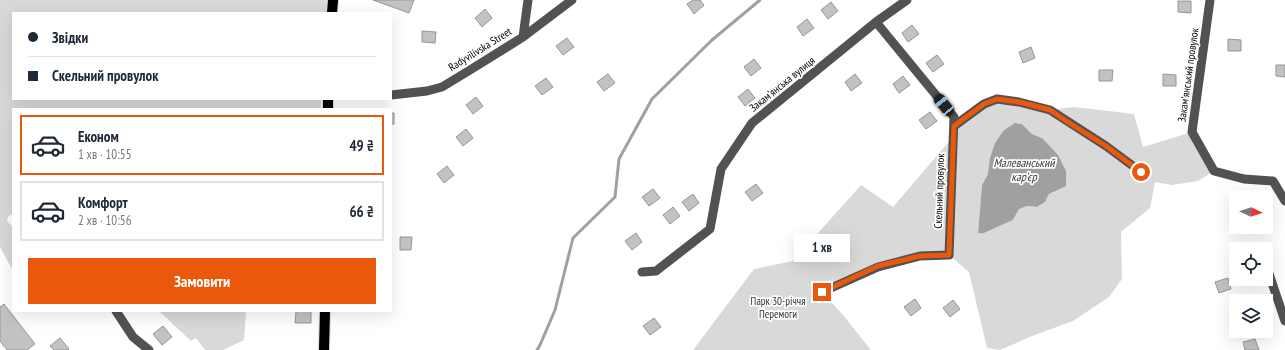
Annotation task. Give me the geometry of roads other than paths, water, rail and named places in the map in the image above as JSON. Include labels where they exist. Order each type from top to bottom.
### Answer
[{"type":"main road","points":[[332,12],[333,0]]},
{"type":"main road","points":[[339,12],[340,0]]},
{"type":"main road","points":[[324,350],[325,312]]},
{"type":"main road","points":[[330,350],[332,312]]},
{"type":"street","points":[[523,37],[528,0]]},
{"type":"street","name":"Radyvilivska Street","points":[[392,95],[427,91],[442,87],[523,37],[572,0]]},
{"type":"street","name":"Закамʼянська вулиця","points":[[642,272],[656,271],[710,229],[721,169],[752,123],[876,22],[908,0]]},
{"type":"street","name":"Закамʼянський провулок","points":[[1210,0],[1192,132],[1214,171],[1244,179],[1273,181],[1285,201]]},
{"type":"street","name":"Скельний провулок","points":[[822,292],[878,266],[920,256],[949,255],[954,117],[876,22]]},
{"type":"street","points":[[954,126],[984,104],[997,99],[1019,102],[1050,110],[1106,146],[1141,172]]},
{"type":"street","points":[[1273,286],[1285,321]]},
{"type":"street","points":[[117,312],[133,337],[148,350]]},
{"type":"water","name":"Малеванський кар'єр","points":[[1015,123],[1022,124],[1032,134],[1042,138],[1058,155],[1066,171],[1066,186],[1049,194],[1045,202],[1037,207],[1027,206],[1019,209],[1013,220],[984,233],[978,233],[982,185],[988,174],[990,158],[995,143],[1004,130]]},
{"type":"waterway","points":[[537,350],[555,310],[573,238],[615,197],[619,159],[652,99],[712,40],[760,0]]},
{"type":"park label","name":"Парк 30-річчя Перемоги","points":[[778,307]]}]
